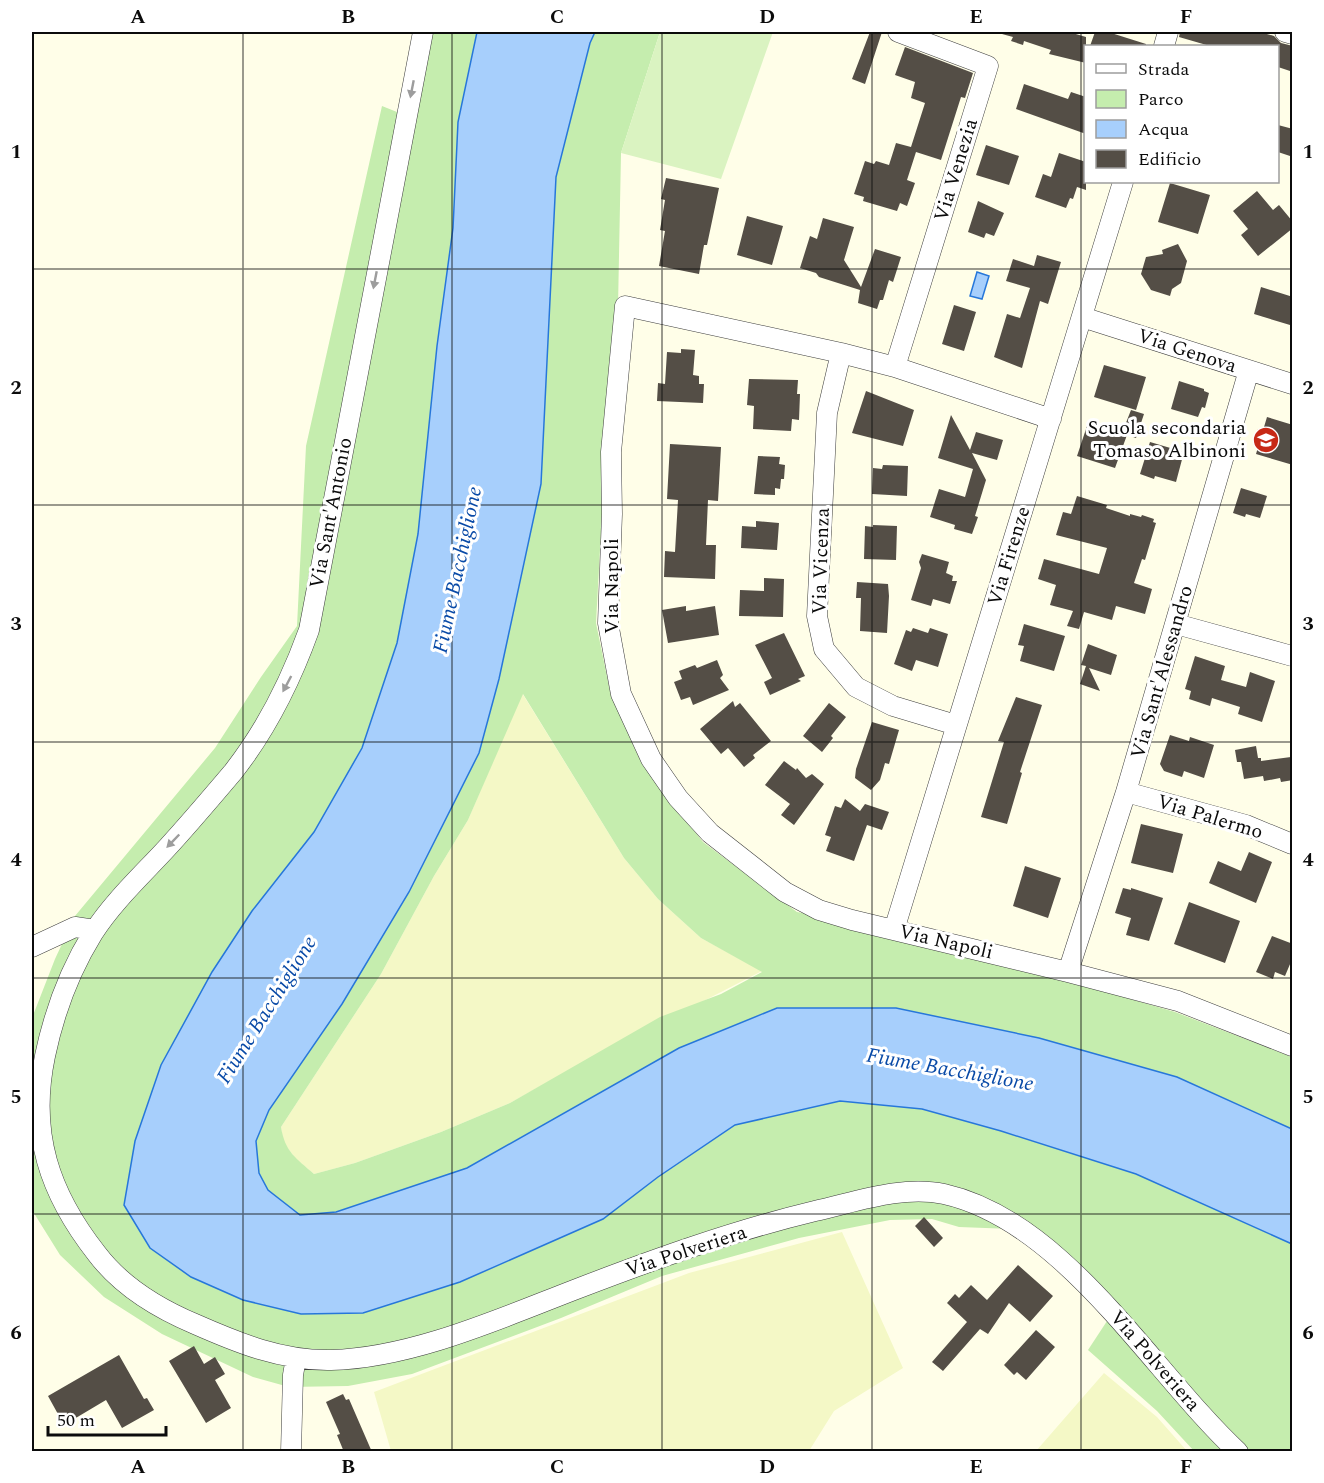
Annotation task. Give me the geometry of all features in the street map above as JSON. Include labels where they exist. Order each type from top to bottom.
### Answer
[{"type":"street","name":"Via Sant'Antonio","points":[[81,1233],[60,1201],[42,1147],[40,1098],[44,1059],[54,1022],[72,972],[95,930],[123,894],[181,834],[236,768],[273,711],[294,671],[309,630],[423,32]]},
{"type":"street","name":"Via Venezia","points":[[895,367],[988,66],[898,32]]},
{"type":"street","points":[[1285,32],[1293,34]]},
{"type":"street","name":"Via Firenze","points":[[894,930],[1123,183]]},
{"type":"street","name":"Via Napoli","points":[[1051,419],[895,367],[625,306],[611,452],[612,514],[608,623],[621,694],[651,759],[678,798],[729,848],[785,892],[819,910],[1178,1000],[1293,1046]]},
{"type":"street","name":"Via Genova","points":[[1082,317],[1293,384]]},
{"type":"street","name":"Via Vicenza","points":[[841,353],[827,413],[817,616],[824,649],[856,687],[893,706],[956,725]]},
{"type":"street","name":"Via Sant'Alessandro","points":[[1068,972],[1126,792],[1249,370]]},
{"type":"street","points":[[1176,624],[1293,656]]},
{"type":"street","name":"Via Palermo","points":[[1126,792],[1246,825],[1293,844]]},
{"type":"street","points":[[32,947],[75,927],[95,930]]},
{"type":"street","name":"Via Polveriera","points":[[81,1233],[101,1260],[125,1284],[169,1313],[228,1339],[275,1354],[329,1360],[375,1356],[469,1329],[659,1257],[799,1215],[878,1196],[914,1191],[943,1194],[975,1204],[1014,1225],[1066,1265],[1113,1313],[1201,1414],[1238,1452]]},
{"type":"street","points":[[291,1452],[293,1375],[296,1358]]},
{"type":"green space","points":[[424,32],[477,32],[458,122],[453,228],[437,346],[418,534],[397,643],[362,748],[314,832],[252,911],[150,1248],[191,1277],[243,1300],[301,1314],[363,1313],[603,1219],[658,1177],[735,1125],[840,1101],[922,1109],[1001,1131],[1136,1174],[1292,1244],[1292,1451],[1194,1451],[1157,1411],[1088,1350],[1109,1318],[1063,1271],[1012,1229],[959,1227],[932,1219],[890,1220],[799,1238],[662,1276],[561,1318],[412,1374],[348,1386],[289,1387],[253,1377],[162,1334],[104,1297],[60,1255],[32,1210],[32,1018],[55,959],[75,916],[215,748],[297,626],[306,446],[382,106],[407,116]]},
{"type":"green space","points":[[595,32],[660,32],[621,153],[618,307],[605,458],[596,623],[611,696],[642,764],[703,842],[797,912],[894,930],[1175,1012],[1292,1057],[1292,1129],[1177,1077],[1039,1038],[896,1008],[777,1008],[679,1048],[467,1168],[336,1212],[300,1215],[268,1190],[259,1173],[256,1141],[269,1110],[342,1004],[409,892],[479,753],[499,679],[541,484],[556,177],[590,43]],"holes":[[[523,694],[624,858],[658,899],[701,938],[762,972],[721,994],[660,1017],[510,1103],[441,1132],[355,1163],[314,1174],[292,1154],[285,1143],[281,1127],[381,974],[434,876],[468,820]]]},
{"type":"green space","points":[[660,32],[773,32],[721,179],[621,153]]},
{"type":"green space","points":[[522,693],[624,858],[658,899],[701,938],[762,971],[510,1103],[441,1132],[355,1163],[314,1174],[296,1159],[283,1142],[281,1127],[381,974],[434,876],[468,820]]},
{"type":"green space","points":[[842,1232],[903,1368],[834,1411],[809,1451],[391,1451],[374,1392],[689,1273]]},
{"type":"green space","points":[[1104,1373],[1157,1417],[1187,1451],[1036,1451]]},
{"type":"water","name":"Fiume Bacchiglione","points":[[477,32],[595,32],[590,43],[556,177],[541,484],[499,679],[479,753],[409,892],[342,1004],[269,1110],[256,1141],[259,1173],[268,1190],[300,1215],[336,1212],[467,1168],[679,1048],[777,1008],[896,1008],[1039,1038],[1177,1077],[1292,1129],[1292,1244],[1136,1174],[1001,1131],[922,1109],[840,1101],[735,1125],[658,1177],[603,1219],[460,1282],[363,1313],[301,1314],[243,1300],[191,1277],[150,1248],[124,1205],[135,1141],[161,1065],[212,972],[252,911],[314,832],[362,748],[397,643],[418,534],[437,346],[453,228],[458,122]]},
{"type":"water","points":[[977,272],[989,276],[982,299],[970,296]]},
{"type":"building","points":[[870,32],[882,32],[865,84],[852,79]]},
{"type":"building","points":[[1002,32],[1069,32],[1086,37],[1084,63],[1049,54],[1051,50],[1024,41],[1023,45],[1011,41],[1013,37],[1002,34]]},
{"type":"building","points":[[1095,32],[1108,32],[1146,44],[1146,45],[1090,45]]},
{"type":"building","points":[[1180,32],[1260,32],[1274,36],[1281,43],[1293,46],[1293,72],[1279,67],[1279,45],[1207,45],[1179,37]]},
{"type":"building","points":[[905,47],[973,73],[965,98],[961,97],[941,160],[916,152],[907,180],[915,183],[907,206],[900,203],[897,211],[863,201],[864,197],[854,194],[865,161],[874,164],[876,161],[889,165],[896,143],[911,147],[925,103],[911,98],[915,82],[895,75]]},
{"type":"building","points":[[1024,84],[1068,99],[1071,92],[1084,96],[1084,133],[1016,109]]},
{"type":"building","points":[[1279,125],[1293,129],[1293,157],[1279,152]]},
{"type":"building","points":[[986,145],[1019,156],[1009,185],[976,175]]},
{"type":"building","points":[[1059,153],[1084,161],[1086,190],[1077,187],[1073,199],[1070,198],[1066,208],[1035,197],[1043,174],[1051,177]]},
{"type":"building","points":[[666,178],[719,188],[699,274],[659,266],[665,231],[660,230],[665,200],[661,199]]},
{"type":"building","points":[[1170,183],[1210,195],[1198,234],[1158,222]]},
{"type":"building","points":[[1257,191],[1273,210],[1279,205],[1293,222],[1293,228],[1258,256],[1241,235],[1248,229],[1233,211]]},
{"type":"building","points":[[978,201],[1004,213],[994,236],[986,233],[984,238],[968,232]]},
{"type":"building","points":[[747,216],[783,226],[772,265],[737,255]]},
{"type":"building","points":[[823,218],[854,227],[844,260],[861,287],[875,249],[901,257],[893,282],[889,280],[883,300],[880,300],[877,309],[858,303],[860,290],[819,277],[816,273],[800,268],[810,236],[817,239]]},
{"type":"building","points":[[1178,244],[1187,261],[1181,283],[1172,289],[1170,296],[1151,290],[1141,274],[1146,257],[1163,254],[1162,250]]},
{"type":"building","points":[[1037,255],[1061,262],[1048,304],[1040,301],[1022,368],[994,357],[1007,314],[1020,318],[1030,288],[1006,281],[1013,259],[1034,266]]},
{"type":"building","points":[[1261,287],[1293,297],[1293,316],[1290,325],[1254,314]]},
{"type":"building","points":[[954,305],[976,312],[964,351],[942,344]]},
{"type":"building","points":[[681,349],[695,350],[693,375],[699,376],[699,384],[704,384],[703,403],[657,401],[658,383],[665,384],[667,352],[681,353]]},
{"type":"building","points":[[1104,365],[1146,377],[1136,410],[1094,397]]},
{"type":"building","points":[[749,379],[798,380],[799,420],[792,419],[791,431],[753,429],[754,406],[747,405]]},
{"type":"building","points":[[1179,381],[1204,389],[1209,393],[1205,408],[1202,407],[1198,417],[1171,409]]},
{"type":"building","points":[[866,391],[914,410],[903,446],[852,433]]},
{"type":"building","points":[[1131,410],[1144,414],[1136,438],[1122,433]]},
{"type":"building","points":[[951,415],[970,450],[976,432],[1003,440],[997,460],[972,453],[986,480],[972,534],[954,529],[955,525],[930,517],[939,489],[965,497],[973,469],[938,458]]},
{"type":"building","points":[[1267,417],[1293,425],[1293,465],[1256,454]]},
{"type":"building","points":[[1088,423],[1127,435],[1115,468],[1077,456]]},
{"type":"building","points":[[1150,442],[1184,452],[1176,482],[1155,476],[1154,479],[1140,474]]},
{"type":"building","points":[[670,444],[721,447],[718,501],[708,500],[706,545],[716,545],[715,579],[664,577],[665,551],[675,552],[678,500],[667,499]]},
{"type":"building","points":[[758,456],[780,457],[779,464],[785,465],[784,479],[781,479],[780,489],[775,488],[775,495],[754,494]]},
{"type":"building","points":[[883,465],[908,466],[907,496],[872,494],[873,468],[882,469]]},
{"type":"building","points":[[1241,488],[1267,496],[1260,518],[1233,513]]},
{"type":"building","points":[[1077,496],[1107,505],[1106,508],[1130,516],[1130,514],[1141,517],[1142,515],[1154,519],[1153,522],[1156,523],[1145,560],[1142,559],[1134,583],[1152,589],[1145,614],[1116,606],[1112,620],[1084,612],[1079,629],[1067,626],[1073,611],[1050,605],[1056,585],[1038,579],[1044,559],[1099,574],[1107,548],[1056,535],[1063,512],[1071,514]]},
{"type":"building","points":[[756,521],[779,523],[777,550],[741,548],[742,526],[756,527]]},
{"type":"building","points":[[873,525],[897,526],[896,560],[864,559],[865,526],[873,527]]},
{"type":"building","points":[[922,554],[949,562],[946,573],[953,576],[952,581],[957,581],[950,604],[933,599],[931,606],[911,600],[921,568],[919,562]]},
{"type":"building","points":[[764,578],[784,579],[783,617],[739,616],[740,590],[764,591]]},
{"type":"building","points":[[857,582],[888,584],[887,633],[860,631],[861,598],[856,598]]},
{"type":"building","points":[[686,606],[686,611],[715,606],[719,635],[668,643],[662,610]]},
{"type":"building","points":[[1024,624],[1065,636],[1054,671],[1020,661],[1024,646],[1018,645]]},
{"type":"building","points":[[913,628],[928,633],[930,628],[948,634],[938,667],[916,660],[912,671],[894,664],[906,630],[911,632]]},
{"type":"building","points":[[784,633],[805,676],[798,679],[801,681],[770,695],[764,682],[772,678],[755,645]]},
{"type":"building","points":[[1088,644],[1117,655],[1111,675],[1089,668],[1100,691],[1080,684],[1086,666],[1081,665]]},
{"type":"building","points":[[1195,656],[1225,666],[1221,680],[1246,687],[1250,672],[1275,681],[1262,722],[1238,714],[1240,707],[1212,698],[1210,706],[1189,699],[1191,691],[1185,689]]},
{"type":"building","points":[[717,660],[723,675],[720,678],[729,690],[693,705],[690,697],[681,700],[674,682],[682,679],[679,671],[695,665],[697,668]]},
{"type":"building","points":[[1016,697],[1042,705],[1020,772],[1022,773],[1007,824],[981,817],[1004,742],[998,741]]},
{"type":"building","points":[[733,701],[735,707],[740,703],[771,741],[753,755],[755,758],[744,767],[728,748],[721,754],[700,729]]},
{"type":"building","points":[[829,703],[846,717],[822,752],[803,736]]},
{"type":"building","points":[[872,722],[899,730],[889,764],[885,763],[880,780],[871,790],[855,778]]},
{"type":"building","points":[[1170,735],[1189,741],[1190,737],[1214,745],[1204,778],[1184,771],[1182,777],[1164,771],[1160,764]]},
{"type":"building","points":[[1256,746],[1258,758],[1261,758],[1261,761],[1291,757],[1293,780],[1281,782],[1280,778],[1264,781],[1263,776],[1244,779],[1241,762],[1237,762],[1235,750]]},
{"type":"building","points":[[784,761],[796,770],[797,768],[806,778],[812,774],[824,784],[794,825],[781,815],[790,804],[765,785]]},
{"type":"building","points":[[845,799],[860,811],[865,804],[889,812],[882,830],[867,825],[854,861],[826,851],[831,837],[825,835],[835,806],[841,808]]},
{"type":"building","points":[[1141,824],[1183,834],[1173,873],[1131,863]]},
{"type":"building","points":[[1249,852],[1272,862],[1256,903],[1209,883],[1218,861],[1241,871]]},
{"type":"building","points":[[1025,866],[1061,878],[1048,918],[1013,906]]},
{"type":"building","points":[[1123,888],[1131,890],[1131,888],[1163,898],[1149,941],[1126,935],[1131,918],[1115,913]]},
{"type":"building","points":[[1189,902],[1240,921],[1225,963],[1174,944]]},
{"type":"building","points":[[1272,936],[1293,944],[1293,957],[1285,976],[1275,972],[1273,979],[1256,972]]},
{"type":"building","points":[[924,1217],[943,1238],[934,1247],[915,1226]]},
{"type":"building","points":[[1018,1265],[1053,1296],[1030,1322],[1009,1303],[988,1334],[980,1329],[943,1371],[932,1362],[967,1322],[947,1303],[955,1294],[959,1298],[971,1285],[987,1300]]},
{"type":"building","points":[[1036,1330],[1055,1347],[1026,1380],[1017,1372],[1014,1375],[1004,1365]]},
{"type":"building","points":[[194,1346],[204,1364],[215,1357],[225,1374],[215,1380],[231,1408],[206,1423],[169,1361]]},
{"type":"building","points":[[119,1355],[144,1399],[147,1398],[154,1410],[122,1428],[106,1400],[64,1425],[48,1396]]},
{"type":"building","points":[[343,1394],[346,1400],[349,1399],[372,1452],[344,1452],[337,1435],[340,1434],[326,1402]]},
{"type":"place","name":"Scuola secondaria Tomaso Albinoni","points":[[1266,440]]}]
